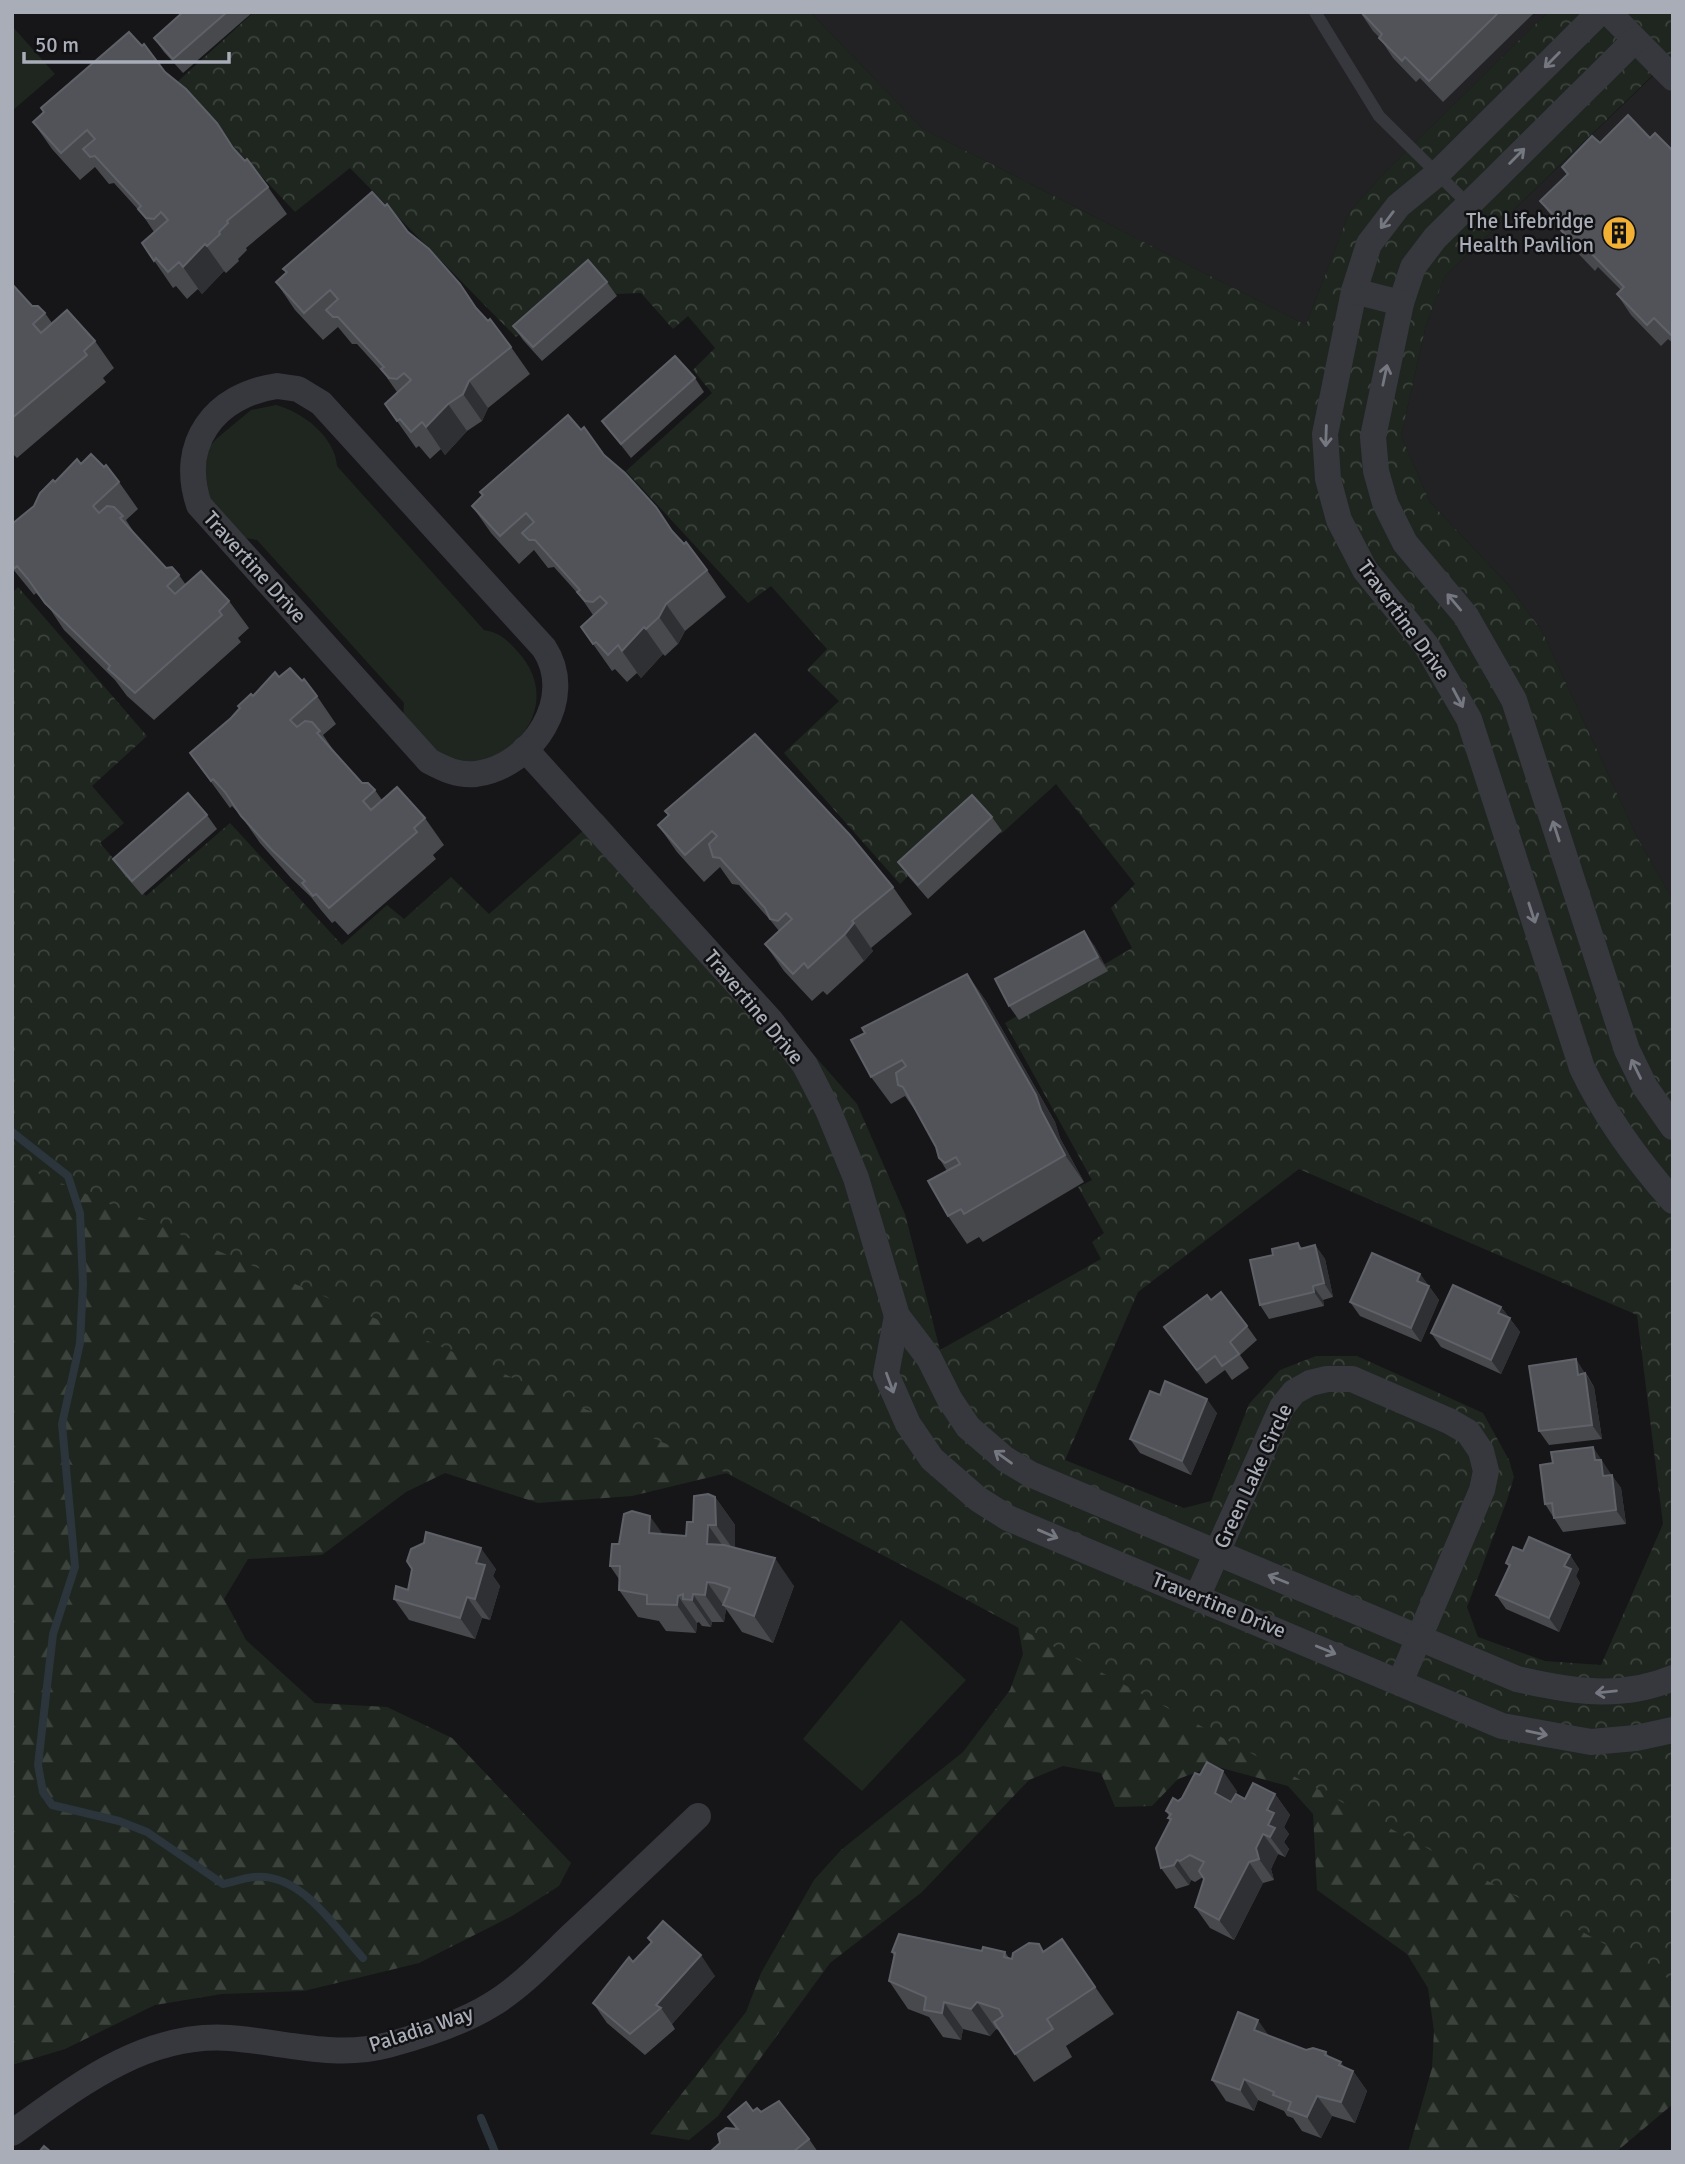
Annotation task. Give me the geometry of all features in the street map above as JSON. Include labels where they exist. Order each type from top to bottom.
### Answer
[{"type":"street","name":"Travertine Drive","points":[[1600,12],[1437,174],[1398,206],[1369,244],[1354,291],[1325,434],[1328,479],[1339,520],[1364,570],[1426,645],[1469,719],[1582,1068],[1618,1133],[1673,1201]]},
{"type":"street","points":[[1608,12],[1673,78]]},
{"type":"street","points":[[1635,40],[1435,237],[1413,267],[1401,303],[1373,437],[1376,471],[1385,503],[1405,543],[1466,617],[1514,700],[1627,1050],[1645,1087],[1673,1127]]},
{"type":"street","points":[[1354,291],[1401,303]]},
{"type":"street","name":"Travertine Drive","points":[[277,386],[299,389],[321,404],[544,648],[554,663],[555,704],[545,726],[525,749],[501,765],[476,774],[452,773],[429,761],[199,505],[191,482],[192,456],[204,429],[232,401],[258,389],[277,386]]},
{"type":"street","name":"Travertine Drive","points":[[525,749],[771,1021],[805,1065],[828,1110],[856,1178],[897,1317],[929,1357],[950,1401],[968,1427],[1005,1459],[1030,1474],[1216,1554],[1517,1679],[1592,1693],[1628,1690],[1673,1678]]},
{"type":"street","name":"Travertine Drive","points":[[897,1317],[886,1374],[908,1424],[940,1466],[978,1499],[1008,1518],[1401,1680],[1502,1726],[1591,1742],[1636,1738],[1673,1730]]},
{"type":"street","name":"Green Lake Circle","points":[[1197,1597],[1282,1407],[1294,1392],[1327,1378],[1352,1379],[1449,1421],[1468,1432],[1481,1451],[1486,1471],[1482,1490],[1401,1680]]},
{"type":"street","name":"Paladia Way","points":[[12,2133],[83,2082],[119,2062],[162,2045],[200,2038],[231,2038],[347,2051],[387,2045],[468,2017],[492,2005],[527,1978],[698,1816]]},
{"type":"lane","points":[[1315,12],[1379,116],[1468,204]]},
{"type":"shaded area","points":[[810,12],[1548,12],[1380,177],[1349,213],[1306,325],[923,129]]},
{"type":"shaded area","points":[[1656,73],[1673,90],[1673,900],[1638,839],[1542,631],[1509,586],[1430,502],[1401,436],[1426,325],[1445,276]]},
{"type":"green space","points":[[254,12],[810,12],[923,129],[1306,325],[1349,213],[1380,177],[1548,12],[1673,12],[1673,90],[1655,73],[1445,276],[1426,325],[1401,436],[1430,502],[1509,586],[1542,631],[1638,839],[1673,900],[1673,1981],[932,1581],[692,1455],[12,1162],[12,593],[18,587],[147,736],[92,786],[124,823],[100,843],[146,896],[230,823],[342,945],[387,905],[404,919],[451,877],[489,914],[602,814],[857,1104],[905,1214],[940,1350],[1101,1259],[1092,1242],[1104,1233],[1078,1187],[1092,1180],[1005,1023],[1132,948],[1111,908],[1135,884],[1056,784],[1001,834],[978,808],[900,884],[784,753],[839,701],[807,670],[827,649],[771,586],[748,603],[626,471],[712,393],[693,370],[715,348],[688,316],[673,329],[641,293],[616,294],[597,270],[516,337],[350,168],[295,212],[175,84]],"holes":[[[1299,1169],[1637,1315],[1663,1524],[1601,1665],[1545,1661],[1478,1637],[1467,1607],[1514,1477],[1509,1460],[1483,1413],[1357,1356],[1316,1356],[1280,1370],[1249,1404],[1211,1501],[1184,1508],[1065,1460],[1138,1292]]]},
{"type":"green space","points":[[12,26],[55,74],[12,111]]},
{"type":"green space","points":[[276,405],[297,413],[316,427],[330,445],[337,466],[484,630],[503,638],[518,652],[532,674],[537,695],[533,716],[522,734],[507,749],[488,759],[467,762],[446,758],[435,751],[403,718],[404,703],[257,540],[240,537],[207,498],[203,487],[209,447],[251,410]]},
{"type":"green space","points":[[12,970],[717,1459],[727,1473],[632,1496],[538,1503],[445,1473],[406,1492],[322,1555],[248,1559],[224,1599],[246,1640],[315,1703],[387,1707],[452,1738],[571,1863],[559,1886],[512,1916],[419,1963],[304,1991],[222,1994],[155,2005],[65,2049],[12,2065]]},
{"type":"green space","points":[[1016,1616],[1673,1932],[1673,2104],[1616,2152],[1408,2152],[1432,2068],[1434,2031],[1428,1988],[1407,1954],[1317,1890],[1313,1814],[1288,1786],[1214,1766],[1178,1779],[1152,1806],[1115,1807],[1101,1773],[1063,1766],[1029,1780],[922,1892],[830,1963],[718,2116],[689,2140],[650,2134],[746,2012],[761,1973],[814,1880],[841,1850],[963,1752],[1010,1690],[1023,1654]]},
{"type":"green space","points":[[901,1620],[966,1680],[862,1791],[803,1739]]},
{"type":"building","points":[[183,12],[227,12],[173,59],[154,38]]},
{"type":"building","points":[[1361,12],[1499,12],[1429,81],[1405,57],[1402,61],[1379,38],[1382,34]]},
{"type":"building","points":[[129,32],[142,46],[144,44],[165,72],[186,89],[217,123],[233,148],[245,161],[247,159],[268,187],[227,221],[220,234],[207,246],[205,244],[183,267],[179,262],[168,272],[156,258],[154,261],[142,243],[168,220],[161,212],[154,219],[146,218],[138,209],[141,206],[95,156],[90,157],[83,149],[95,139],[87,130],[61,153],[33,122],[44,112],[41,108]]},
{"type":"building","name":"The Lifebridge Health Pavilion","points":[[1628,115],[1650,138],[1655,133],[1673,151],[1673,337],[1654,318],[1647,325],[1617,294],[1624,287],[1584,246],[1580,250],[1558,227],[1562,224],[1540,201],[1568,174],[1562,167],[1592,136],[1600,143]]},
{"type":"building","points":[[372,192],[385,206],[387,204],[408,232],[429,249],[511,347],[469,381],[463,394],[448,404],[426,427],[422,422],[411,432],[400,419],[397,421],[385,404],[411,380],[404,373],[397,379],[389,378],[381,369],[384,367],[338,317],[333,317],[326,310],[338,299],[330,290],[304,313],[276,282],[287,272],[283,269]]},
{"type":"building","points":[[588,260],[607,282],[533,347],[513,326]]},
{"type":"building","points":[[12,284],[32,306],[38,306],[45,313],[33,324],[41,333],[67,310],[95,341],[84,351],[87,355],[12,418]]},
{"type":"building","points":[[675,356],[695,378],[621,444],[602,421]]},
{"type":"building","points":[[568,415],[581,430],[584,427],[604,455],[625,473],[656,507],[672,531],[684,544],[686,542],[707,570],[666,604],[659,617],[646,629],[644,627],[622,651],[618,645],[608,655],[596,642],[593,644],[581,627],[607,603],[600,596],[593,602],[585,601],[577,592],[580,590],[535,540],[529,540],[522,533],[534,522],[526,513],[500,536],[472,506],[483,495],[480,492]]},
{"type":"building","points":[[91,454],[104,467],[106,465],[119,482],[93,506],[99,513],[107,506],[114,507],[123,516],[120,518],[166,568],[172,567],[179,575],[167,586],[175,594],[201,571],[229,601],[219,611],[222,615],[135,693],[108,669],[110,666],[45,603],[17,566],[15,568],[12,565],[12,524],[34,506],[40,493],[53,480],[55,482],[77,459],[81,464]]},
{"type":"building","points":[[290,668],[302,681],[304,679],[317,696],[290,720],[297,727],[305,721],[312,722],[320,731],[317,733],[362,783],[368,783],[375,790],[363,801],[371,810],[397,787],[425,818],[414,828],[417,832],[329,908],[316,894],[313,896],[302,883],[305,881],[241,816],[225,792],[213,779],[211,781],[190,753],[231,718],[240,708],[238,706],[251,694],[253,696],[275,672],[279,677]]},
{"type":"building","points":[[755,734],[850,835],[893,887],[852,921],[854,923],[845,934],[808,968],[804,963],[793,974],[765,944],[792,919],[786,913],[778,921],[770,919],[765,908],[720,858],[713,857],[709,844],[717,836],[712,831],[685,855],[658,825],[669,815],[665,811]]},
{"type":"building","points":[[188,793],[207,815],[132,881],[113,859]]},
{"type":"building","points":[[972,795],[992,817],[918,885],[898,862]]},
{"type":"building","points":[[1084,931],[1098,957],[1009,1006],[995,979]]},
{"type":"building","points":[[967,974],[1036,1095],[1065,1155],[964,1214],[961,1209],[948,1216],[928,1181],[960,1164],[956,1157],[945,1163],[939,1158],[936,1147],[903,1087],[898,1085],[896,1073],[906,1066],[902,1060],[871,1077],[851,1040],[865,1033],[862,1028]]},
{"type":"building","points":[[1298,1243],[1300,1249],[1315,1245],[1324,1283],[1313,1286],[1314,1292],[1260,1305],[1250,1260],[1273,1255],[1272,1249]]},
{"type":"building","points":[[1372,1253],[1420,1274],[1417,1281],[1429,1286],[1411,1328],[1350,1302]]},
{"type":"building","points":[[1453,1285],[1501,1307],[1498,1313],[1510,1318],[1491,1360],[1431,1333]]},
{"type":"building","points":[[1221,1292],[1247,1326],[1230,1342],[1239,1354],[1222,1366],[1215,1356],[1197,1370],[1164,1327],[1207,1295],[1211,1300]]},
{"type":"building","points":[[1576,1359],[1578,1375],[1585,1373],[1592,1425],[1539,1431],[1529,1366]]},
{"type":"building","points":[[1165,1381],[1207,1399],[1182,1461],[1130,1439],[1150,1391],[1160,1395]]},
{"type":"building","points":[[1593,1447],[1595,1460],[1601,1460],[1603,1476],[1612,1475],[1616,1510],[1554,1518],[1552,1503],[1545,1504],[1540,1465],[1553,1463],[1551,1452]]},
{"type":"building","points":[[708,1494],[715,1497],[716,1525],[708,1525],[707,1544],[724,1545],[775,1558],[754,1616],[723,1605],[730,1588],[715,1583],[707,1582],[705,1595],[693,1594],[692,1600],[683,1599],[683,1594],[678,1596],[677,1605],[647,1604],[647,1595],[619,1590],[620,1566],[610,1566],[612,1544],[619,1544],[624,1514],[632,1511],[650,1516],[649,1533],[686,1536],[687,1522],[693,1522],[694,1496]]},
{"type":"building","points":[[426,1532],[481,1548],[476,1563],[485,1565],[475,1599],[467,1597],[460,1618],[394,1599],[396,1586],[408,1590],[412,1569],[407,1561],[411,1549],[424,1543]]},
{"type":"building","points":[[1529,1537],[1570,1555],[1564,1566],[1571,1569],[1549,1618],[1496,1595],[1510,1565],[1506,1563],[1513,1547],[1523,1551]]},
{"type":"building","points":[[1207,1762],[1223,1771],[1215,1793],[1231,1802],[1236,1794],[1245,1799],[1253,1783],[1275,1794],[1267,1810],[1274,1813],[1268,1825],[1275,1828],[1270,1837],[1263,1834],[1256,1848],[1259,1859],[1249,1862],[1219,1920],[1195,1907],[1204,1879],[1199,1871],[1204,1862],[1190,1855],[1177,1860],[1174,1865],[1161,1868],[1156,1848],[1171,1819],[1168,1818],[1171,1814],[1166,1811],[1173,1798],[1178,1801],[1182,1798],[1195,1773],[1200,1775]]},
{"type":"building","points":[[663,1921],[701,1955],[656,2005],[661,2008],[630,2034],[593,2003],[629,1957],[633,1962],[652,1942],[648,1938]]},
{"type":"building","points":[[899,1934],[982,1951],[983,1947],[1005,1952],[1004,1957],[1012,1959],[1013,1953],[1029,1943],[1039,1944],[1043,1952],[1062,1939],[1095,1987],[1047,2019],[1053,2029],[1015,2054],[994,2022],[1003,2016],[999,2009],[977,2002],[971,2009],[944,2002],[942,2013],[924,2010],[926,1997],[889,1981],[895,1953],[892,1952]]},
{"type":"building","points":[[1238,2012],[1258,2020],[1254,2030],[1306,2050],[1313,2048],[1326,2052],[1325,2055],[1341,2062],[1339,2065],[1353,2071],[1341,2102],[1317,2096],[1307,2117],[1288,2110],[1291,2102],[1244,2079],[1240,2090],[1212,2080]]},
{"type":"building","points":[[779,2101],[809,2139],[793,2152],[710,2152],[720,2143],[718,2134],[726,2128],[738,2129],[728,2117],[746,2102],[753,2111],[757,2108],[761,2112]]},
{"type":"building","points":[[44,2146],[51,2152],[39,2152]]},
{"type":"waterway","points":[[12,1132],[68,1176],[80,1213],[83,1284],[80,1343],[62,1424],[75,1567],[53,1634],[38,1765],[43,1792],[52,1805],[119,1821],[147,1832],[223,1884],[254,1877],[287,1883],[316,1904],[363,1958]]},
{"type":"waterway","points":[[481,2118],[495,2152]]},
{"type":"place","name":"The Lifebridge Health Pavilion","points":[[1619,233]]}]
